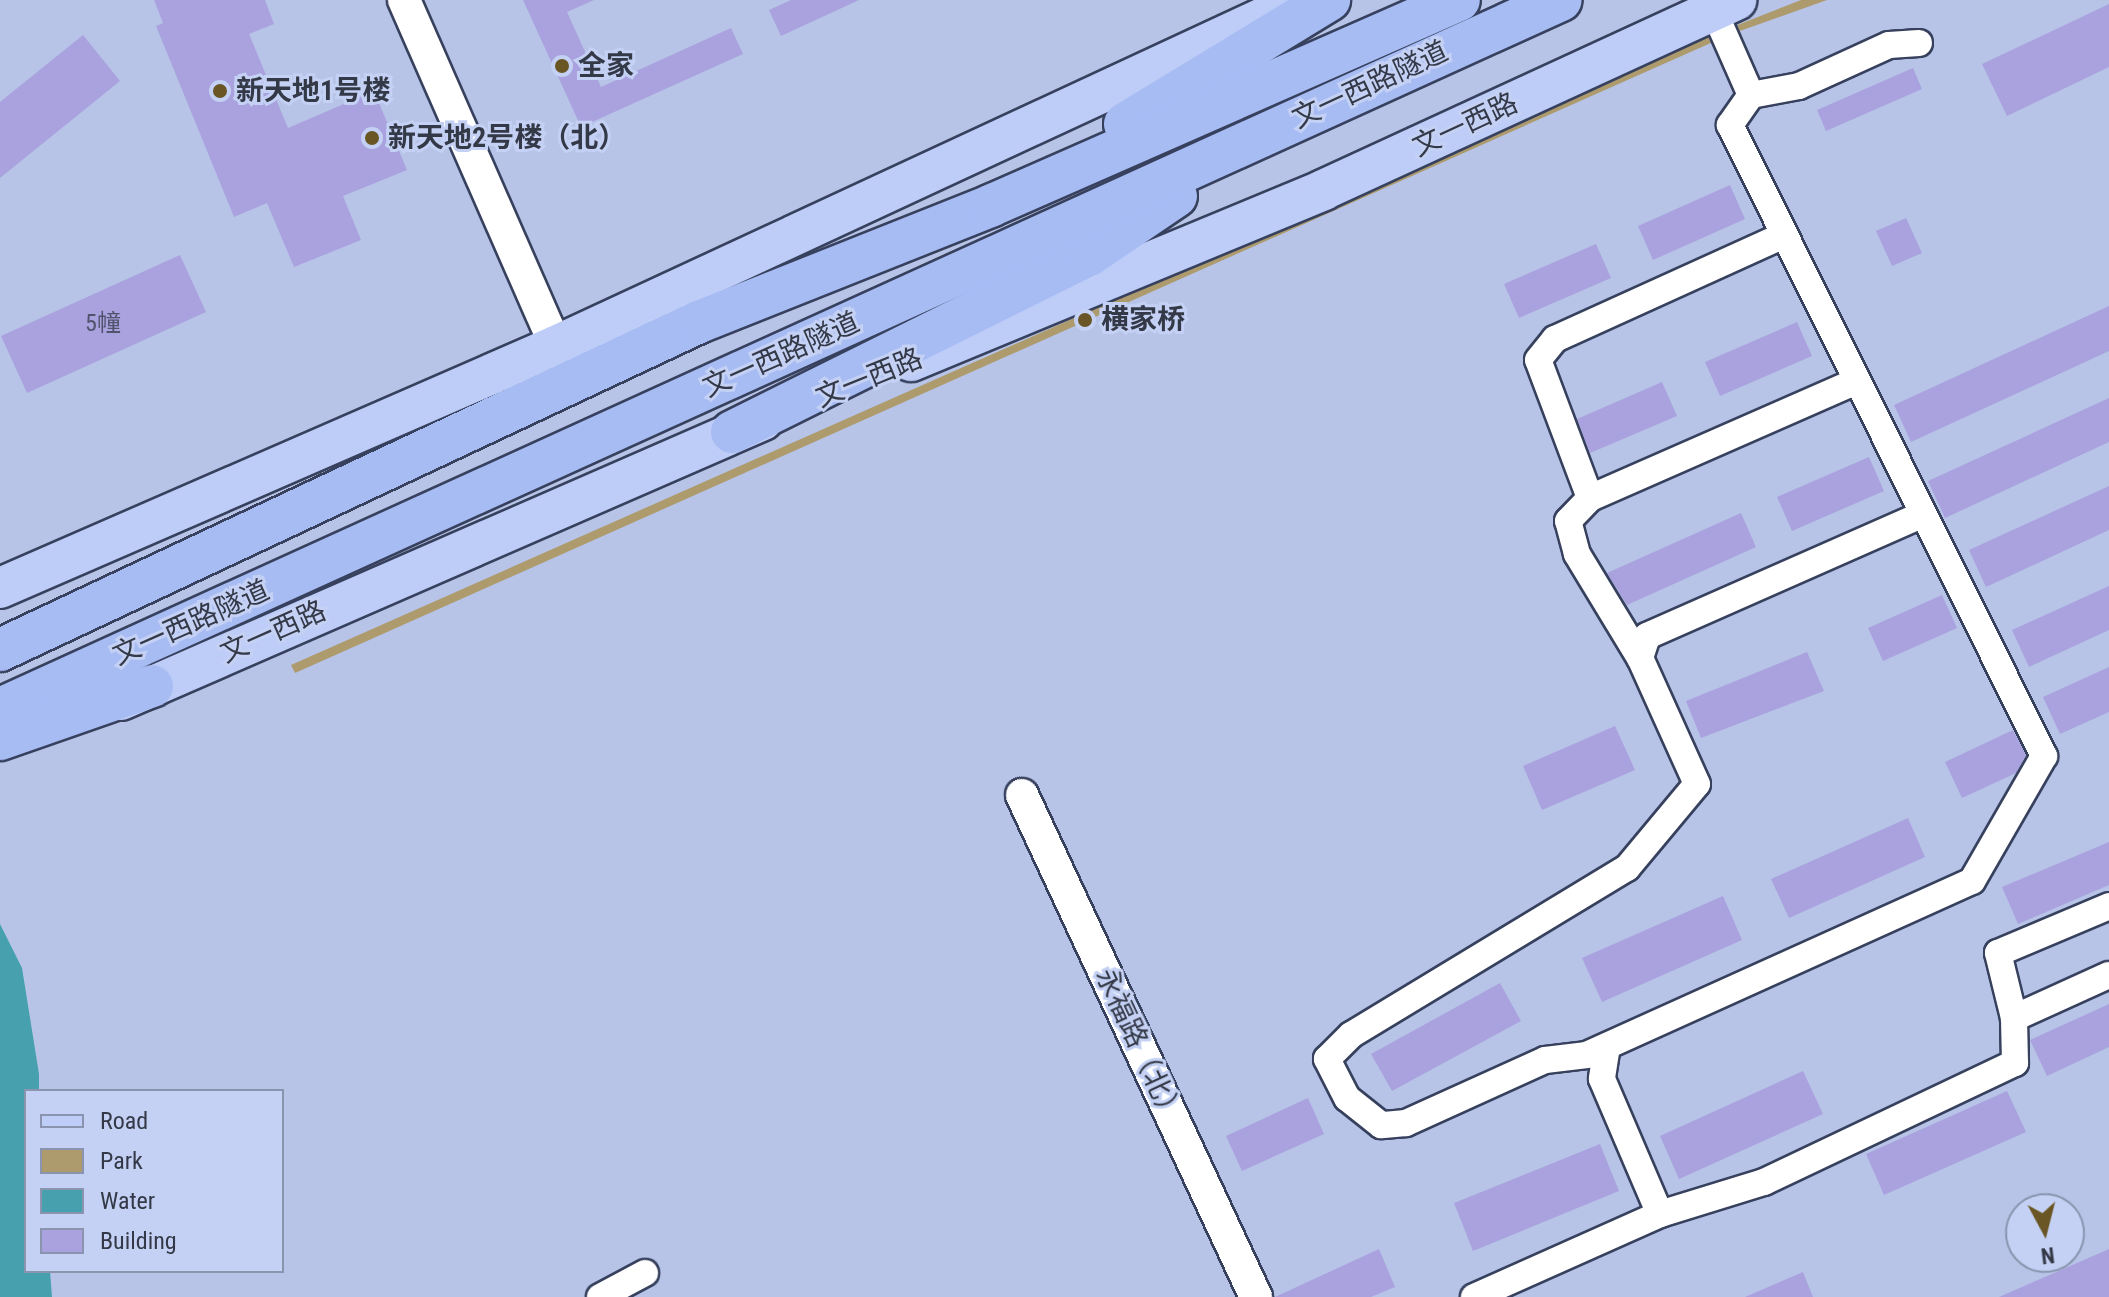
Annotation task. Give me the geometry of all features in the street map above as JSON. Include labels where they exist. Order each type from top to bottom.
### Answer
[{"type":"highway","points":[[990,206],[1329,0]]},
{"type":"highway","name":"文一西路隧道","points":[[0,650],[134,582],[699,322],[990,206],[1459,0]]},
{"type":"highway","name":"文一西路隧道","points":[[0,709],[1561,0]]},
{"type":"highway","points":[[732,432],[1089,255],[1264,135]]},
{"type":"highway","points":[[0,636],[134,582]]},
{"type":"highway","points":[[0,739],[152,686]]},
{"type":"main road","points":[[0,588],[556,346],[1303,0]]},
{"type":"main road","name":"文一西路","points":[[0,753],[732,432],[1094,290],[1724,5]]},
{"type":"street","points":[[404,0],[556,346]]},
{"type":"street","points":[[1724,5],[1751,95]]},
{"type":"street","points":[[1856,381],[1590,498],[1568,521],[1577,554],[1640,658],[1697,784],[1676,816],[1627,868],[1351,1035],[1327,1059],[1347,1098],[1381,1125],[1406,1123],[1545,1060],[1607,1046],[1972,881],[2044,756],[1730,125],[1751,95],[1799,86],[1889,45],[1919,43]]},
{"type":"street","points":[[1590,498],[1538,360],[1555,339],[1784,235]]},
{"type":"street","points":[[1640,658],[1647,636],[1923,514]]},
{"type":"street","name":"永福路（北）","points":[[1022,795],[1256,1297]]},
{"type":"street","points":[[1474,1297],[1660,1214],[1764,1182],[2015,1063],[2014,1018],[1998,953],[2109,906]]},
{"type":"street","points":[[2014,1018],[2109,975]]},
{"type":"street","points":[[1607,1046],[1602,1079],[1660,1214]]},
{"type":"street","points":[[600,1297],[645,1273]]},
{"type":"green space","points":[[1801,0],[1827,0],[1737,32],[1735,26]]},
{"type":"green space","points":[[1710,36],[1713,42],[295,673],[291,665]]},
{"type":"water","points":[[0,924],[22,968],[39,1074],[39,1089],[24,1089],[24,1273],[50,1273],[52,1297],[0,1297]]},
{"type":"building","name":"新天地1号楼","points":[[154,0],[265,0],[274,24],[249,34],[288,128],[374,91],[407,170],[343,196],[361,240],[294,267],[267,203],[234,217],[156,26],[163,23]]},
{"type":"building","points":[[523,0],[594,0],[567,12],[601,87],[731,28],[743,54],[581,127]]},
{"type":"building","points":[[791,0],[859,0],[781,36],[769,10]]},
{"type":"building","points":[[2109,4],[2109,67],[2007,116],[1982,64]]},
{"type":"building","points":[[83,35],[120,81],[0,178],[0,102]]},
{"type":"building","points":[[1913,68],[1922,89],[1826,131],[1817,110]]},
{"type":"building","points":[[1730,185],[1745,219],[1653,260],[1638,226]]},
{"type":"building","points":[[1906,218],[1922,253],[1892,266],[1876,231]]},
{"type":"building","points":[[1596,244],[1611,278],[1519,318],[1504,284]]},
{"type":"building","points":[[180,255],[206,312],[27,393],[1,336]]},
{"type":"building","points":[[2109,306],[2109,351],[1911,442],[1894,405]]},
{"type":"building","points":[[1797,322],[1812,356],[1720,396],[1705,362]]},
{"type":"building","points":[[1662,382],[1677,416],[1590,453],[1577,419]]},
{"type":"building","points":[[2109,398],[2109,442],[1945,518],[1928,481]]},
{"type":"building","points":[[1869,457],[1884,491],[1792,531],[1777,497]]},
{"type":"building","points":[[2109,486],[2109,530],[1986,587],[1969,550]]},
{"type":"building","points":[[1741,513],[1756,547],[1627,605],[1607,573]]},
{"type":"building","points":[[2109,586],[2109,630],[2029,667],[2012,630]]},
{"type":"building","points":[[1942,595],[1957,628],[1883,661],[1868,628]]},
{"type":"building","points":[[1807,652],[1824,691],[1701,738],[1686,701]]},
{"type":"building","points":[[2109,667],[2109,712],[2060,734],[2043,697]]},
{"type":"building","points":[[1615,726],[1635,770],[1542,810],[1523,766]]},
{"type":"building","points":[[2013,730],[2026,755],[2016,773],[1962,798],[1945,762]]},
{"type":"building","points":[[1908,818],[1925,857],[1789,918],[1771,879]]},
{"type":"building","points":[[2109,842],[2109,885],[2018,924],[2002,887]]},
{"type":"building","points":[[1723,896],[1742,940],[1602,1002],[1582,958]]},
{"type":"building","points":[[1500,983],[1521,1021],[1392,1091],[1371,1054]]},
{"type":"building","points":[[2109,1004],[2109,1047],[2047,1076],[2030,1040]]},
{"type":"building","points":[[1803,1071],[1823,1114],[1679,1179],[1660,1136]]},
{"type":"building","points":[[2007,1091],[2026,1132],[1884,1195],[1866,1154]]},
{"type":"building","points":[[1308,1098],[1324,1134],[1242,1171],[1226,1136]]},
{"type":"building","points":[[1600,1144],[1619,1191],[1473,1251],[1454,1203]]},
{"type":"building","points":[[1379,1249],[1395,1287],[1371,1297],[1275,1297]]},
{"type":"building","points":[[2109,1249],[2109,1297],[1999,1297],[2054,1273],[2085,1273],[2085,1259]]},
{"type":"building","points":[[1803,1272],[1813,1297],[1745,1297]]},
{"type":"place","name":"全家","points":[[562,66]]},
{"type":"place","name":"新天地1号楼","points":[[220,91]]},
{"type":"place","name":"新天地2号楼（北）","points":[[372,138]]},
{"type":"place","name":"横家桥","points":[[1085,320]]}]
